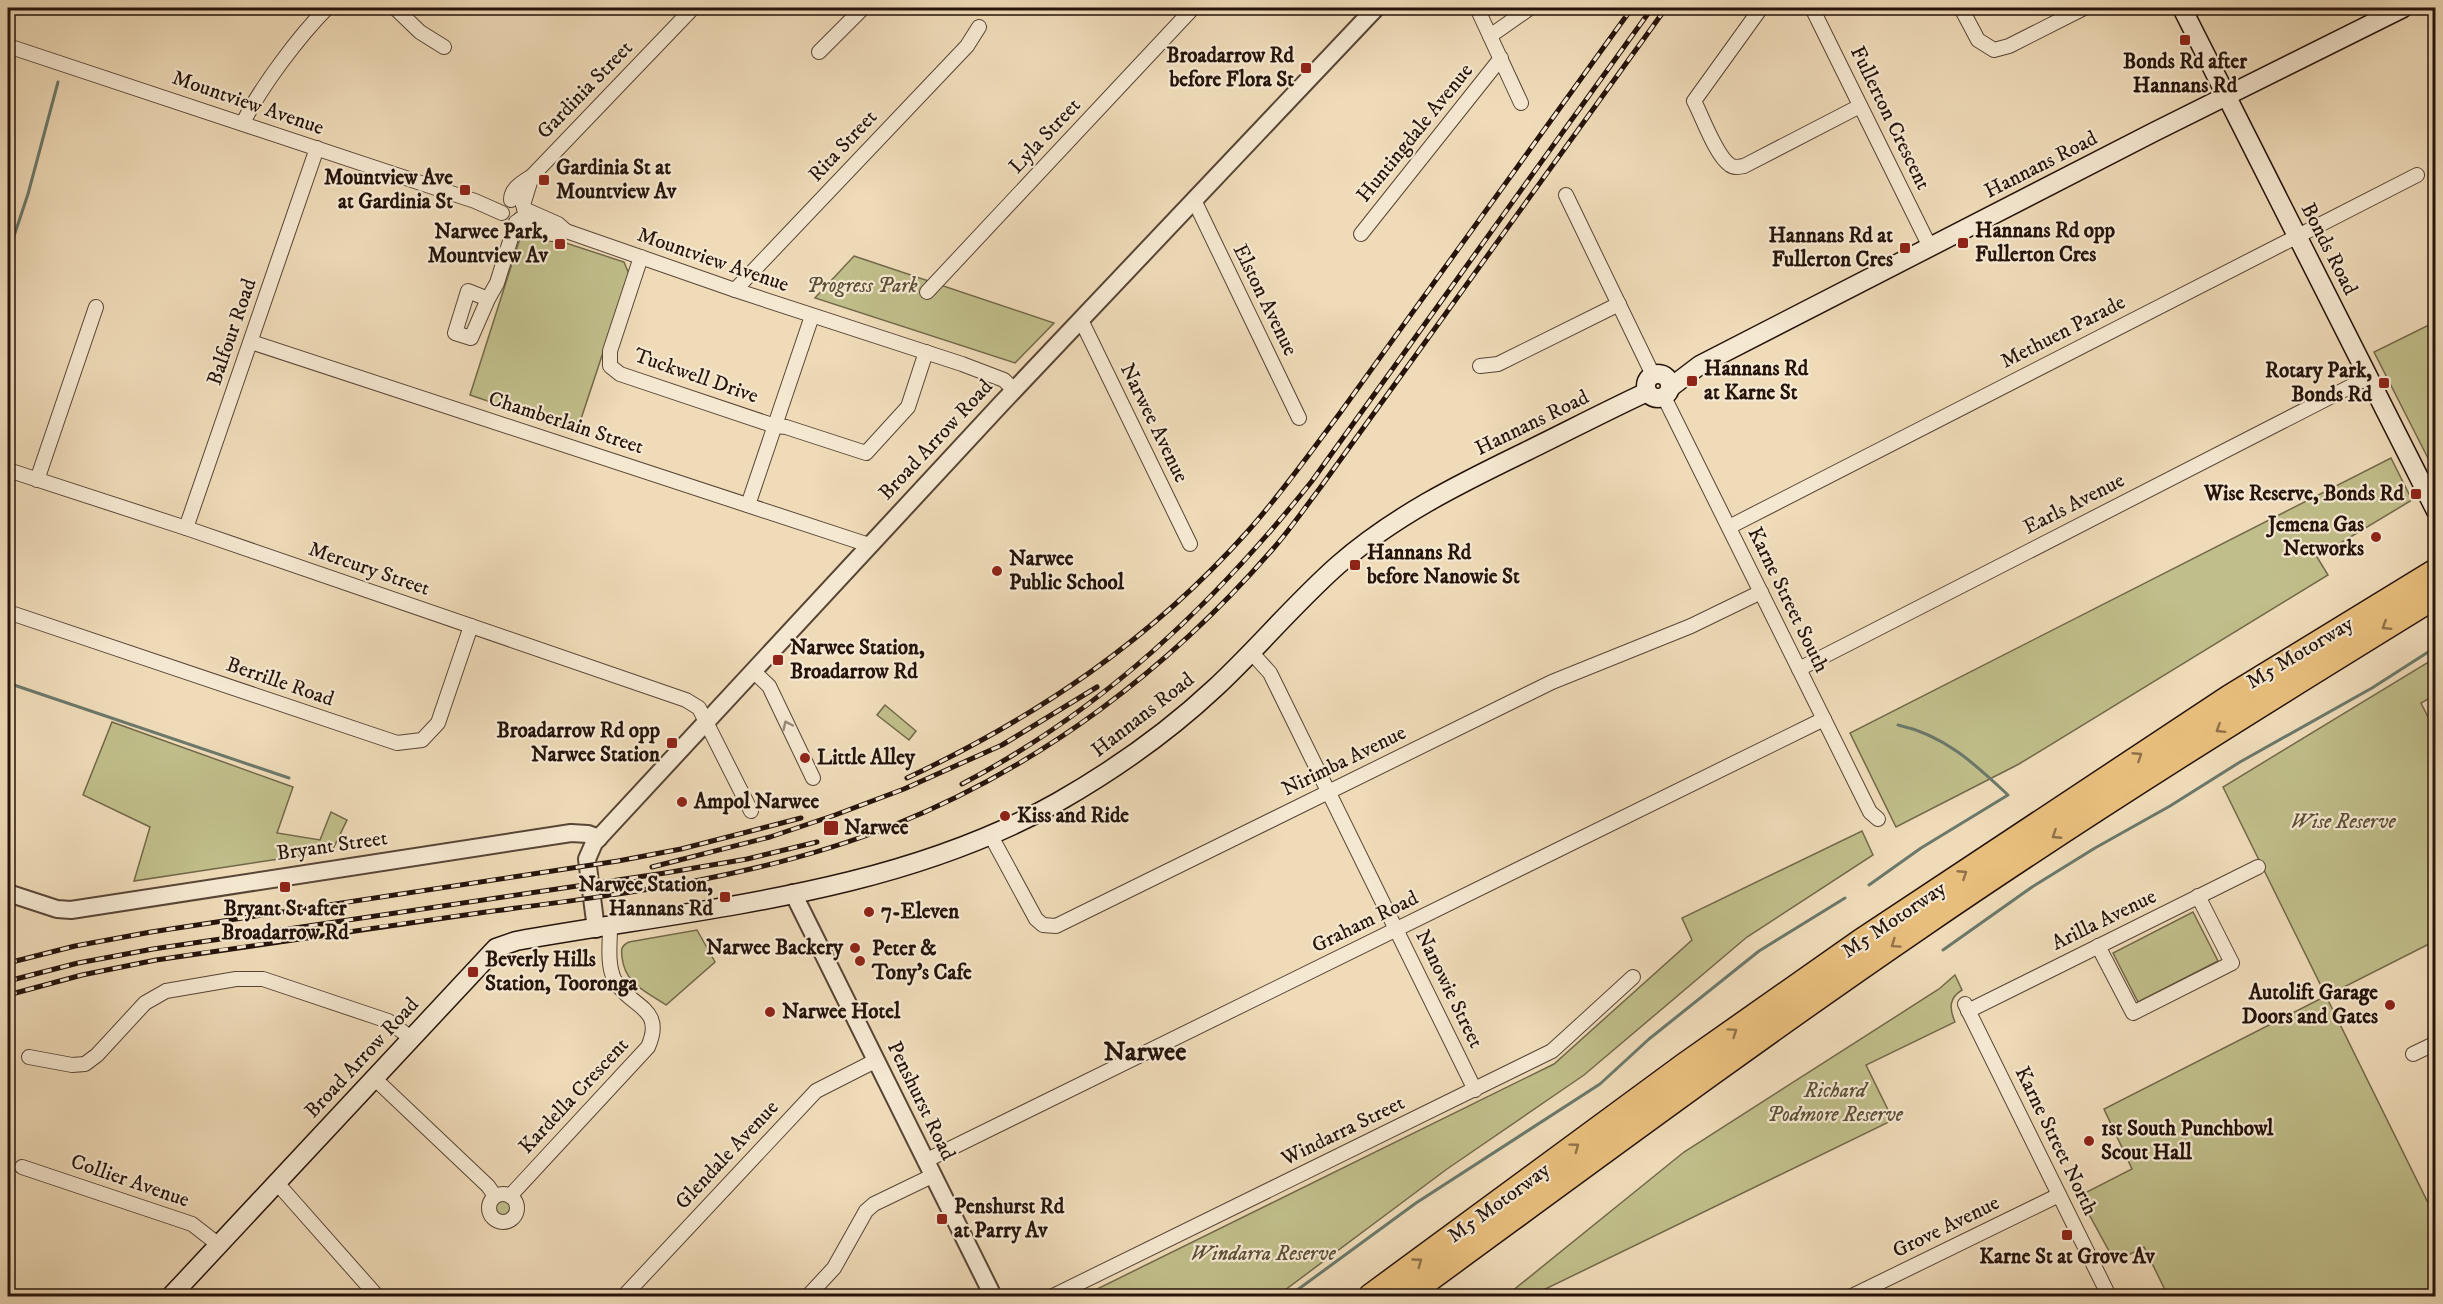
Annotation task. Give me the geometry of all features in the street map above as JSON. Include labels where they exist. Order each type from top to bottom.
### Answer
[{"type":"highway","name":"M5 Motorway","points":[[1371,1296],[1685,1065],[1860,942],[2220,703],[2434,580]]},
{"type":"highway","name":"M5 Motorway","points":[[1406,1296],[1790,1017],[1921,926],[2190,748],[2434,580]]},
{"type":"main road","name":"Bonds Road","points":[[2182,8],[2436,511]]},
{"type":"main road","name":"Hannans Road","points":[[603,928],[793,894],[871,876],[991,836],[1057,803],[1118,766],[1194,707],[1338,565],[1381,530],[1442,492],[1700,365],[2402,8]]},
{"type":"main road","name":"Broad Arrow Road","points":[[171,1296],[496,948],[506,944],[603,928]]},
{"type":"street","points":[[243,123],[249,110],[292,50],[327,8]]},
{"type":"street","points":[[395,8],[420,32],[444,47]]},
{"type":"street","name":"Gardinia Street","points":[[488,299],[497,283],[514,210],[532,176],[693,8]]},
{"type":"street","points":[[819,52],[863,8]]},
{"type":"street","name":"Lyla Street","points":[[927,292],[1193,8]]},
{"type":"street","name":"Broad Arrow Road","points":[[603,928],[587,859],[591,848],[599,838],[869,545],[1373,8]]},
{"type":"street","points":[[1477,8],[1521,103]]},
{"type":"street","points":[[1490,36],[1530,8]]},
{"type":"street","points":[[1761,8],[1694,101],[1721,155],[1729,165],[1744,166],[1860,106]]},
{"type":"street","name":"Fullerton Crescent","points":[[1812,8],[1930,247]]},
{"type":"street","points":[[1961,8],[1978,40],[1982,45],[1994,50],[2009,45],[2084,8]]},
{"type":"street","name":"Rita Street","points":[[735,290],[967,46],[979,27]]},
{"type":"street","name":"Mountview Avenue","points":[[8,46],[475,201],[498,200],[552,234],[566,231],[812,316],[926,352],[1004,380],[1014,390]]},
{"type":"street","name":"Huntingdale Avenue","points":[[1361,234],[1501,58]]},
{"type":"street","name":"Balfour Road","points":[[186,528],[317,148]]},
{"type":"street","name":"Methuen Parade","points":[[1729,527],[2417,174]]},
{"type":"street","name":"Karne Street South","points":[[1566,195],[1870,812],[1878,819]]},
{"type":"street","name":"Elston Avenue","points":[[1194,200],[1299,418]]},
{"type":"street","name":"Tuckwell Drive","points":[[641,257],[610,351],[610,366],[620,374],[776,426]]},
{"type":"street","points":[[1480,366],[1498,364],[1619,304]]},
{"type":"street","points":[[37,480],[96,307]]},
{"type":"street","points":[[748,505],[812,316]]},
{"type":"street","name":"Narwee Avenue","points":[[1081,320],[1190,544]]},
{"type":"street","name":"Chamberlain Street","points":[[251,342],[869,545]]},
{"type":"street","points":[[776,426],[786,427],[866,453],[908,407],[926,352]]},
{"type":"street","name":"Earls Avenue","points":[[1799,669],[2369,377]]},
{"type":"street","name":"Mercury Street","points":[[8,470],[186,528],[686,699],[699,708],[751,811]]},
{"type":"street","name":"Nirimba Avenue","points":[[991,836],[1036,919],[1043,925],[1056,926],[1552,682],[1692,626],[1761,592]]},
{"type":"street","name":"Berrille Road","points":[[8,612],[397,743],[422,740],[438,723],[471,626]]},
{"type":"street","name":"Nanowie Street","points":[[1251,652],[1270,673],[1475,1090]]},
{"type":"street","points":[[753,671],[769,686],[813,778]]},
{"type":"street","name":"Graham Road","points":[[807,1296],[834,1268],[867,1211],[928,1168],[1397,930],[1824,719]]},
{"type":"street","name":"Bryant Street","points":[[8,893],[57,909],[71,910],[571,833],[588,834],[599,838]]},
{"type":"street","name":"Arilla Avenue","points":[[1967,1007],[2098,946],[2258,867]]},
{"type":"street","name":"Penshurst Road","points":[[793,894],[993,1296]]},
{"type":"street","points":[[2098,946],[2133,1013],[2232,963],[2199,896]]},
{"type":"street","name":"Kardella Crescent","points":[[510,1196],[648,1047],[654,1033],[649,1013],[617,984],[613,976],[603,928]]},
{"type":"street","name":"Windarra Street","points":[[1053,1296],[1552,1051],[1633,977]]},
{"type":"street","points":[[29,1057],[72,1065],[85,1064],[97,1055],[146,1003],[166,991],[236,980],[263,979],[388,1021],[411,1038]]},
{"type":"street","name":"Karne Street North","points":[[1967,1007],[2109,1296]]},
{"type":"street","points":[[2413,1054],[2436,1043]]},
{"type":"street","name":"Glendale Avenue","points":[[624,1296],[816,1091],[875,1061]]},
{"type":"street","points":[[374,1078],[488,1186],[495,1196]]},
{"type":"street","name":"Collier Avenue","points":[[22,1167],[192,1224],[219,1245]]},
{"type":"street","points":[[277,1183],[377,1296]]},
{"type":"street","points":[[503,1194],[510,1196],[516,1203],[517,1212],[511,1220],[496,1221],[490,1215],[489,1206],[495,1196],[503,1194]]},
{"type":"street","name":"Grove Avenue","points":[[1852,1296],[2060,1195]]},
{"type":"green space","points":[[523,229],[624,262],[629,274],[577,431],[470,395]]},
{"type":"green space","name":"Progress Park","points":[[854,256],[1054,323],[1015,363],[815,298]]},
{"type":"green space","points":[[2435,322],[2435,472],[2374,352]]},
{"type":"green space","points":[[2391,458],[2412,500],[2317,557],[2328,575],[2019,764],[1896,827],[1850,733]]},
{"type":"green space","name":"Wise Reserve","points":[[2435,658],[2435,695],[2421,703],[2435,731],[2435,941],[2326,996],[2223,787]]},
{"type":"green space","points":[[885,705],[916,731],[909,740],[877,715]]},
{"type":"green space","points":[[112,722],[293,787],[277,833],[320,840],[331,812],[347,820],[332,851],[134,881],[150,827],[83,795]]},
{"type":"green space","name":"Windarra Reserve","points":[[1862,831],[1873,855],[1747,937],[1584,1075],[1447,1169],[1277,1296],[1093,1296],[1091,1292],[1554,1064],[1692,940],[1682,918]]},
{"type":"green space","points":[[2193,912],[2218,961],[2138,1002],[2113,953]]},
{"type":"green space","points":[[697,930],[715,962],[666,1005],[638,986],[627,974],[622,952],[626,943]]},
{"type":"green space","name":"Richard Podmore Reserve","points":[[1955,975],[1962,990],[1951,1004],[1955,1022],[1866,1065],[1893,1120],[1531,1296],[1506,1296],[1684,1152],[1939,989]]},
{"type":"green space","points":[[2326,996],[2435,1217],[2435,1296],[2168,1296],[2144,1247],[2115,1262],[2079,1196],[2132,1169],[2104,1109]]},
{"type":"green space","points":[[504,1200],[512,1208],[504,1216],[496,1208]]},
{"type":"waterway","points":[[8,254],[28,194],[58,82]]},
{"type":"waterway","points":[[1943,950],[2032,887],[2095,848],[2170,806],[2240,762],[2372,688],[2436,647]]},
{"type":"waterway","points":[[8,683],[289,778]]},
{"type":"waterway","points":[[1869,885],[1921,848],[2008,795],[1970,761],[1944,743],[1898,725]]},
{"type":"waterway","points":[[1289,1296],[1416,1203],[1600,1084],[1649,1039],[1759,951],[1845,898]]},
{"type":"railway","points":[[907,778],[1002,729],[1047,702],[1090,672],[1172,607],[1248,531],[1284,488],[1340,413],[1632,8]]},
{"type":"railway","points":[[962,784],[1013,755],[1062,723],[1109,688],[1195,612],[1274,527],[1312,481],[1652,8]]},
{"type":"railway","points":[[8,995],[82,975],[156,960],[590,898],[744,871],[845,843],[894,825],[1001,774],[1100,710],[1146,674],[1232,594],[1272,550],[1320,488],[1666,8]]},
{"type":"railway","points":[[652,867],[770,837],[904,789],[1002,745],[1097,687]]},
{"type":"railway","points":[[8,963],[75,946],[151,932],[618,861],[681,849],[801,818]]},
{"type":"railway","points":[[8,981],[78,963],[153,949],[665,873],[747,859],[817,842]]},
{"type":"place","name":"Bonds Rd after Hannans Rd","points":[[2185,40]]},
{"type":"place","name":"Broadarrow Rd before Flora St","points":[[1306,68]]},
{"type":"place","name":"Gardinia St at Mountview Av","points":[[544,180]]},
{"type":"place","name":"Mountview Ave at Gardinia St","points":[[465,190]]},
{"type":"place","name":"Hannans Rd opp Fullerton Cres","points":[[1963,243]]},
{"type":"place","name":"Narwee Park, Mountview Av","points":[[560,244]]},
{"type":"place","name":"Hannans Rd at Fullerton Cres","points":[[1905,248]]},
{"type":"place","name":"Hannans Rd at Karne St","points":[[1692,381]]},
{"type":"place","name":"Rotary Park, Bonds Rd","points":[[2384,383]]},
{"type":"place","name":"Wise Reserve, Bonds Rd","points":[[2416,494]]},
{"type":"place","name":"Jemena Gas Networks","points":[[2376,537]]},
{"type":"place","name":"Hannans Rd before Nanowie St","points":[[1355,565]]},
{"type":"place","name":"Narwee Public School","points":[[997,571]]},
{"type":"place","name":"Narwee Station, Broadarrow Rd","points":[[778,660]]},
{"type":"place","name":"Broadarrow Rd opp Narwee Station","points":[[672,743]]},
{"type":"place","name":"Little Alley","points":[[805,758]]},
{"type":"place","name":"Ampol Narwee","points":[[682,802]]},
{"type":"place","name":"Kiss and Ride","points":[[1005,816]]},
{"type":"place","name":"Narwee","points":[[831,828]]},
{"type":"place","name":"Bryant St after Broadarrow Rd","points":[[285,887]]},
{"type":"place","name":"Narwee Station, Hannans Rd","points":[[725,897]]},
{"type":"place","name":"7-Eleven","points":[[869,912]]},
{"type":"place","name":"Narwee Backery","points":[[855,948]]},
{"type":"place","name":"Peter & Tony's Cafe","points":[[860,961]]},
{"type":"place","name":"Beverly Hills Station, Tooronga","points":[[473,972]]},
{"type":"place","name":"Autolift Garage Doors and Gates","points":[[2390,1005]]},
{"type":"place","name":"Narwee Hotel","points":[[770,1012]]},
{"type":"place","name":"1st South Punchbowl Scout Hall","points":[[2089,1141]]},
{"type":"place","name":"Penshurst Rd at Parry Av","points":[[942,1219]]},
{"type":"place","name":"Karne St at Grove Av","points":[[2067,1235]]},
{"type":"district","name":"Narwee","points":[[1145,1052]]}]
